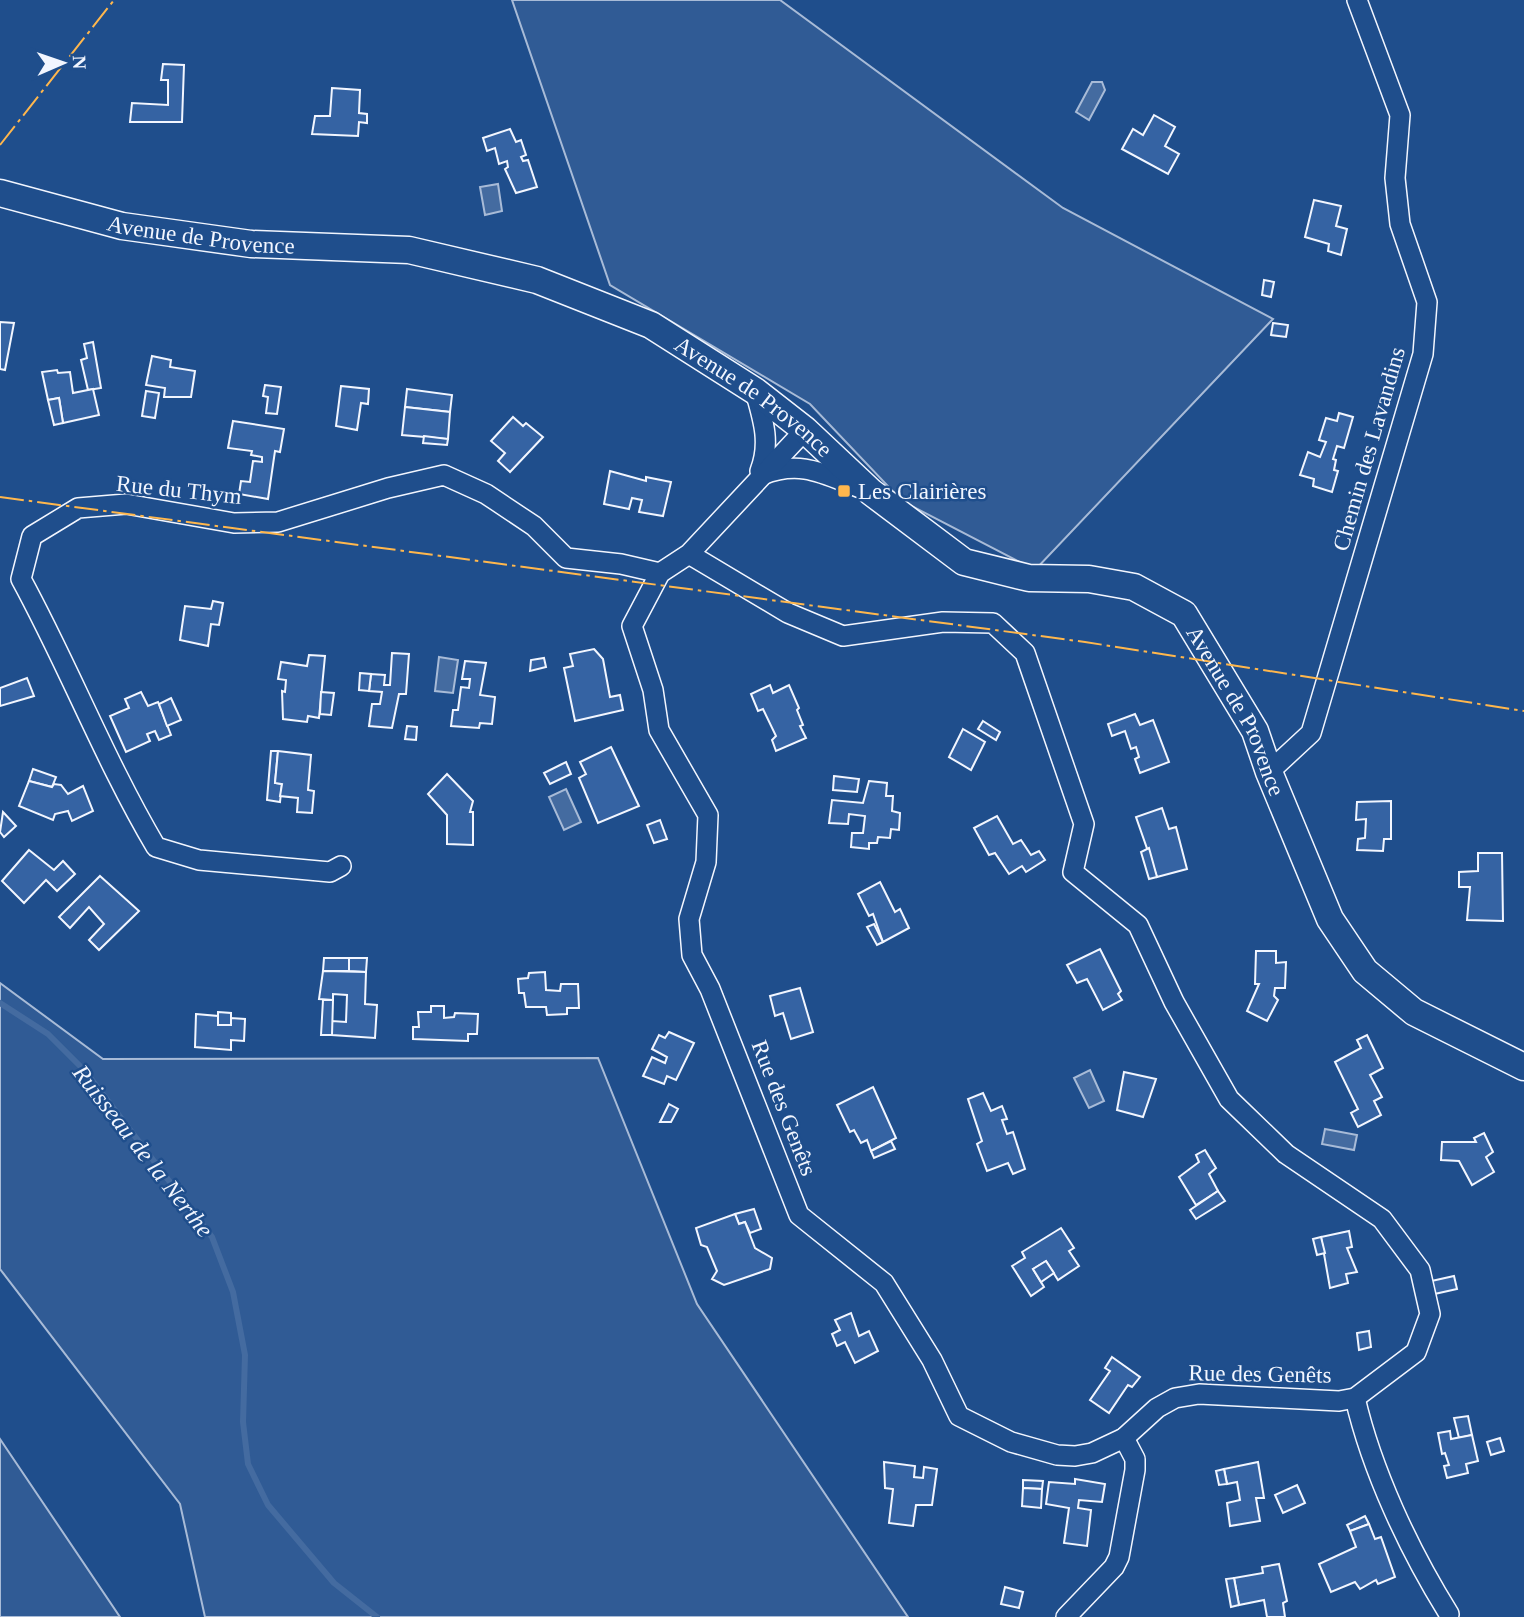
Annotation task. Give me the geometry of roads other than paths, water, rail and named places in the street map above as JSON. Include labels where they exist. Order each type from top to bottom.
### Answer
[{"type":"street","name":"Chemin des Lavandins","points":[[1269,772],[1311,733],[1423,354],[1427,302],[1401,224],[1395,178],[1401,115],[1357,0]]},
{"type":"street","name":"Avenue de Provence","points":[[0,193],[122,226],[251,244],[409,250],[537,280],[652,325],[755,391],[805,430],[871,492],[964,562],[1029,578],[1089,579],[1134,587],[1184,614],[1255,731],[1269,772],[1330,919],[1365,971],[1414,1012],[1524,1068]]},
{"type":"street","points":[[755,391],[765,423],[767,452],[758,477]]},
{"type":"street","name":"Rue des Genêts","points":[[689,554],[788,612],[843,636],[943,622],[993,624],[1025,653],[1084,824],[1073,872],[1138,925],[1174,1002],[1229,1099],[1286,1154],[1382,1219],[1420,1270],[1430,1314],[1416,1352],[1355,1398],[1339,1401],[1199,1394],[1175,1398],[1157,1408],[1124,1437],[1092,1453],[1057,1455],[1011,1442],[959,1416],[932,1360],[884,1283],[799,1215],[710,989],[692,955],[689,919],[706,862],[708,816],[659,730],[653,690],[632,626],[660,573],[689,554],[758,477],[805,430]]},
{"type":"street","points":[[758,477],[783,467],[811,470],[871,492]]},
{"type":"street","name":"Rue du Thym","points":[[341,866],[330,872],[199,860],[156,846],[137,815],[21,579],[32,536],[78,508],[114,505],[234,523],[278,522],[388,488],[444,475],[486,494],[534,526],[566,558],[621,564],[660,573]]},
{"type":"street","points":[[1355,1398],[1365,1441],[1427,1580],[1449,1614]]},
{"type":"street","points":[[1066,1617],[1114,1567],[1119,1557],[1135,1471],[1135,1459],[1124,1437]]},
{"type":"waterway","name":"Ruisseau de la Nerthe","points":[[0,1003],[48,1034],[85,1071],[212,1237],[233,1292],[245,1355],[243,1422],[248,1464],[268,1505],[334,1583],[377,1617]]},
{"type":"place","name":"Les Clairières","points":[[844,491]]}]
